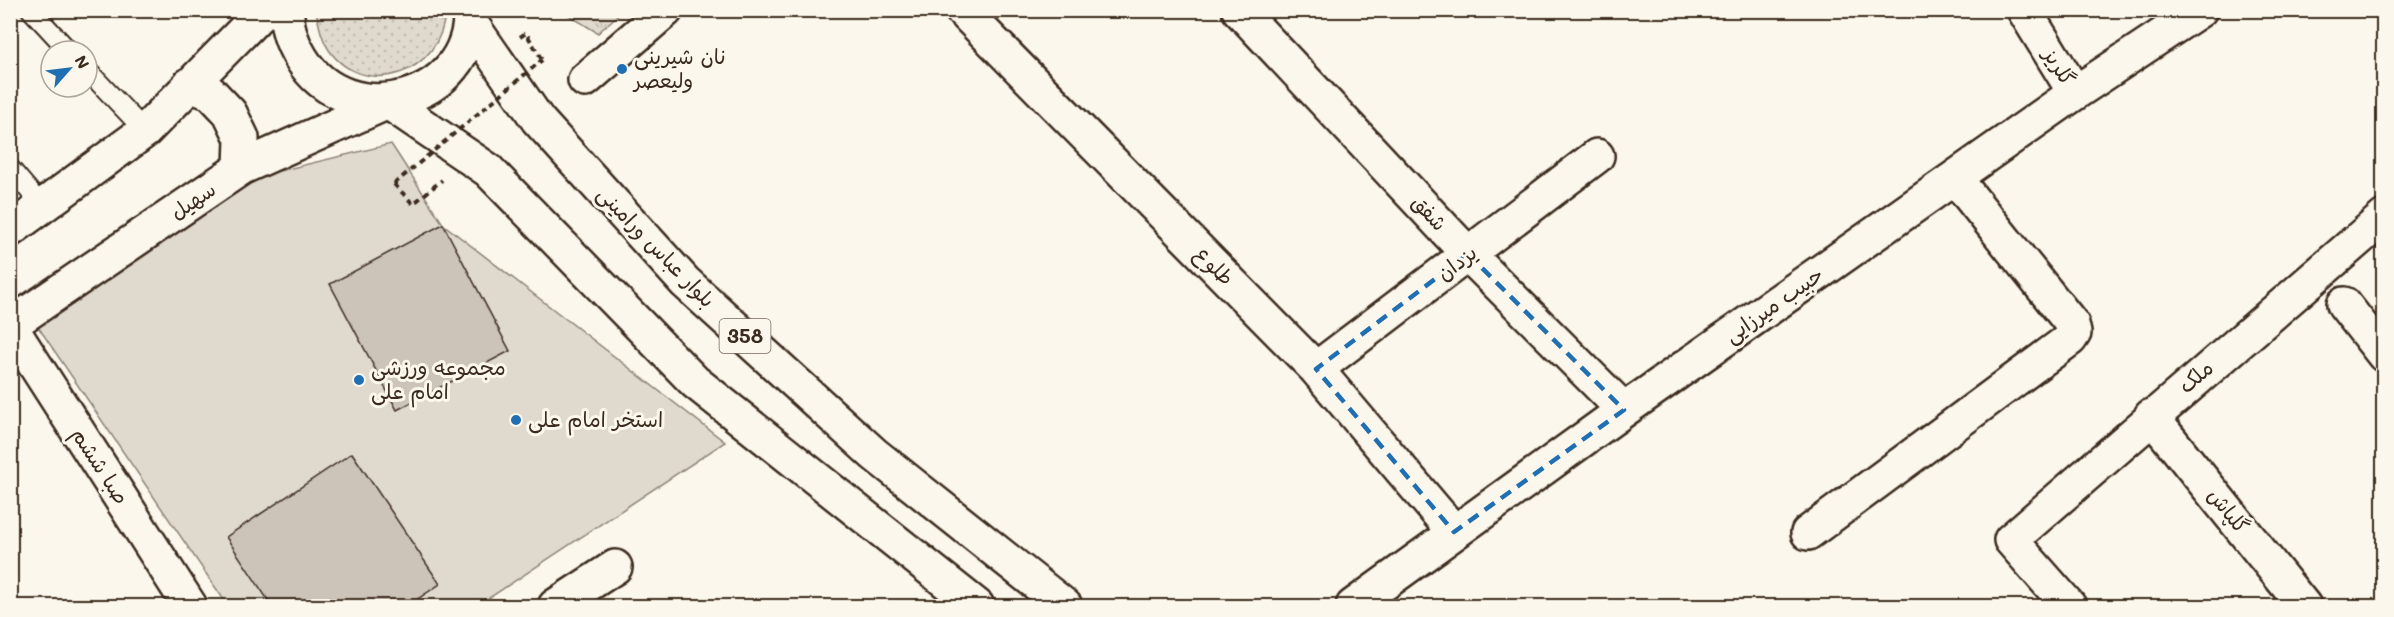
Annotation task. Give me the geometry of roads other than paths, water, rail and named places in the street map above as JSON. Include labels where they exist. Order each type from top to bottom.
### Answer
[{"type":"street","points":[[10,230],[145,131],[264,10]]},
{"type":"street","points":[[287,10],[293,45],[308,70],[331,89],[359,100],[388,102],[418,93],[443,76],[461,51],[472,14]]},
{"type":"street","points":[[585,80],[666,10]]},
{"type":"street","name":"طلوع","points":[[962,10],[1316,369],[1454,532]]},
{"type":"street","name":"شفق","points":[[1239,10],[1468,254],[1624,410]]},
{"type":"street","name":"گلریز","points":[[2024,10],[2075,93]]},
{"type":"street","name":"حبیب میرزایی","points":[[1353,606],[1624,410],[2075,93],[2200,10]]},
{"type":"street","name":"بلوار عباس ورامینی","points":[[472,14],[538,120],[685,282],[874,454],[1065,606]]},
{"type":"street","points":[[189,85],[211,93],[230,112],[242,138],[241,168]]},
{"type":"street","points":[[388,102],[488,170],[695,382],[977,606]]},
{"type":"street","name":"سهیل","points":[[10,326],[241,168],[388,102]]},
{"type":"street","name":"یزدان","points":[[1316,369],[1597,156]]},
{"type":"street","points":[[1808,533],[2070,339],[2074,333],[2072,324],[1956,178]]},
{"type":"street","name":"ملک","points":[[2069,606],[2011,540],[2151,416],[2384,217]]},
{"type":"street","points":[[2344,304],[2384,356]]},
{"type":"street","name":"صبا ششم","points":[[10,326],[189,606]]},
{"type":"street","name":"گلپاش","points":[[2151,416],[2304,606]]},
{"type":"street","points":[[555,606],[615,567]]},
{"type":"lane","points":[[30,10],[58,39]]},
{"type":"lane","points":[[99,83],[145,131]]},
{"type":"lane","points":[[10,168],[44,207]]},
{"type":"place","name":"نان شیرینی ولیعصر","points":[[622,69]]},
{"type":"place","name":"مجموعه ورزشی امام علی","points":[[359,380]]},
{"type":"place","name":"استخر امام علی","points":[[516,420]]}]
